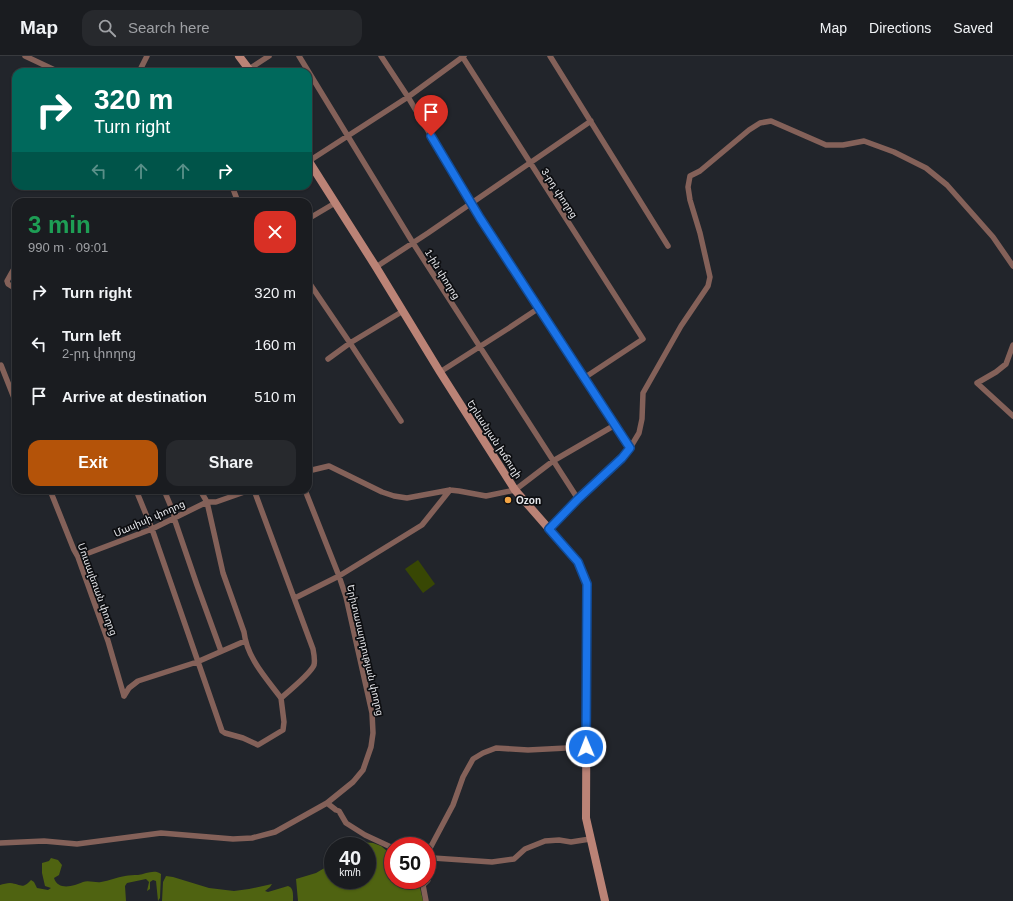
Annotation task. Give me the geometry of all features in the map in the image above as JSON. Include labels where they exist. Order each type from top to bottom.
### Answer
[{"type":"main road","points":[[239,56],[248,68]]},
{"type":"main road","name":"Երևանյան խճուղի","points":[[312,167],[515,490],[578,562],[587,584],[586,818],[605,901]]},
{"type":"street","points":[[25,56],[50,68]]},
{"type":"street","points":[[141,68],[147,56]]},
{"type":"street","points":[[253,68],[268,56]]},
{"type":"street","name":"1-ին փողոց","points":[[299,56],[306,68]]},
{"type":"street","points":[[381,56],[408,96],[471,203],[630,448]]},
{"type":"street","points":[[312,158],[408,96],[463,56]]},
{"type":"street","name":"3-րդ փողոց","points":[[463,56],[643,339],[584,378]]},
{"type":"street","points":[[550,56],[668,246]]},
{"type":"street","name":"1-ին փողոց","points":[[312,77],[413,243],[578,499]]},
{"type":"street","points":[[376,267],[591,120]]},
{"type":"street","points":[[549,529],[578,499],[622,458],[630,448],[639,433],[642,419],[643,394],[681,326],[708,286],[710,277],[700,233],[690,200],[688,187],[690,176],[700,171],[749,130],[760,123],[771,121],[826,145],[864,141],[894,152],[926,168],[947,185],[967,207],[993,237],[1013,266]]},
{"type":"street","points":[[312,216],[335,203]]},
{"type":"street","points":[[12,272],[7,281],[8,284],[12,286]]},
{"type":"street","points":[[312,288],[401,422]]},
{"type":"street","points":[[440,372],[539,308]]},
{"type":"street","points":[[328,359],[350,343],[403,311]]},
{"type":"street","points":[[1013,345],[1006,364],[996,372],[977,383],[1013,416]]},
{"type":"street","points":[[1,365],[12,393]]},
{"type":"street","points":[[312,470],[329,466],[382,492],[400,497],[407,498],[450,490],[486,496],[515,490],[553,461],[615,425]]},
{"type":"street","points":[[295,598],[339,576],[422,525],[450,490]]},
{"type":"street","name":"Մուսալեռան փողոց","points":[[52,494],[78,557],[108,641],[116,674],[124,696],[138,681],[197,662]]},
{"type":"street","points":[[138,494],[152,529],[222,731],[258,745],[282,730],[284,722],[281,698],[254,662],[245,641],[244,632],[223,573],[207,502],[202,494]]},
{"type":"street","points":[[166,494],[174,514],[196,585],[221,651]]},
{"type":"street","name":"Մասիսի փողոց","points":[[78,557],[152,529],[207,502],[216,502],[239,494]]},
{"type":"street","points":[[256,494],[314,649],[314,665],[310,671],[281,698]]},
{"type":"street","name":"Երիտասարդության փողոց","points":[[0,843],[44,840],[78,844],[161,833],[233,839],[252,838],[275,832],[327,803],[353,782],[363,770],[371,747],[373,733],[372,713],[346,597],[307,494]]},
{"type":"street","points":[[197,662],[245,641]]},
{"type":"street","points":[[436,837],[452,805],[463,777],[473,759],[483,753],[496,748],[528,750],[586,747]]},
{"type":"street","points":[[327,803],[339,811],[346,824],[384,844]]},
{"type":"street","points":[[436,858],[492,862],[514,859],[525,849],[545,841],[559,840],[571,842],[590,839]]},
{"type":"street","points":[[424,889],[426,901]]},
{"type":"green space","points":[[418,560],[435,584],[423,593],[405,569]]},
{"type":"green space","points":[[376,844],[384,848],[384,889],[420,889],[423,901],[298,901],[296,879],[316,873],[324,868],[324,889],[376,889]]},
{"type":"green space","points":[[51,858],[58,860],[62,865],[59,875],[54,878],[59,885],[63,886],[71,886],[85,881],[101,882],[130,875],[156,872],[161,874],[160,898],[158,901],[156,881],[153,880],[150,882],[150,889],[147,891],[149,882],[146,879],[127,883],[125,886],[126,901],[0,901],[0,885],[10,883],[23,886],[31,880],[37,888],[48,890],[51,888],[45,886],[42,873],[42,863],[49,861]]},
{"type":"green space","points":[[166,876],[209,888],[234,891],[272,884],[265,891],[268,892],[288,886],[292,890],[293,901],[162,901],[163,882]]},
{"type":"place","name":"Ozon","points":[[508,500]]},
{"type":"route","points":[[431,136],[480,218],[630,448],[622,458],[578,499],[549,529],[578,562],[587,584],[586,747]]}]
